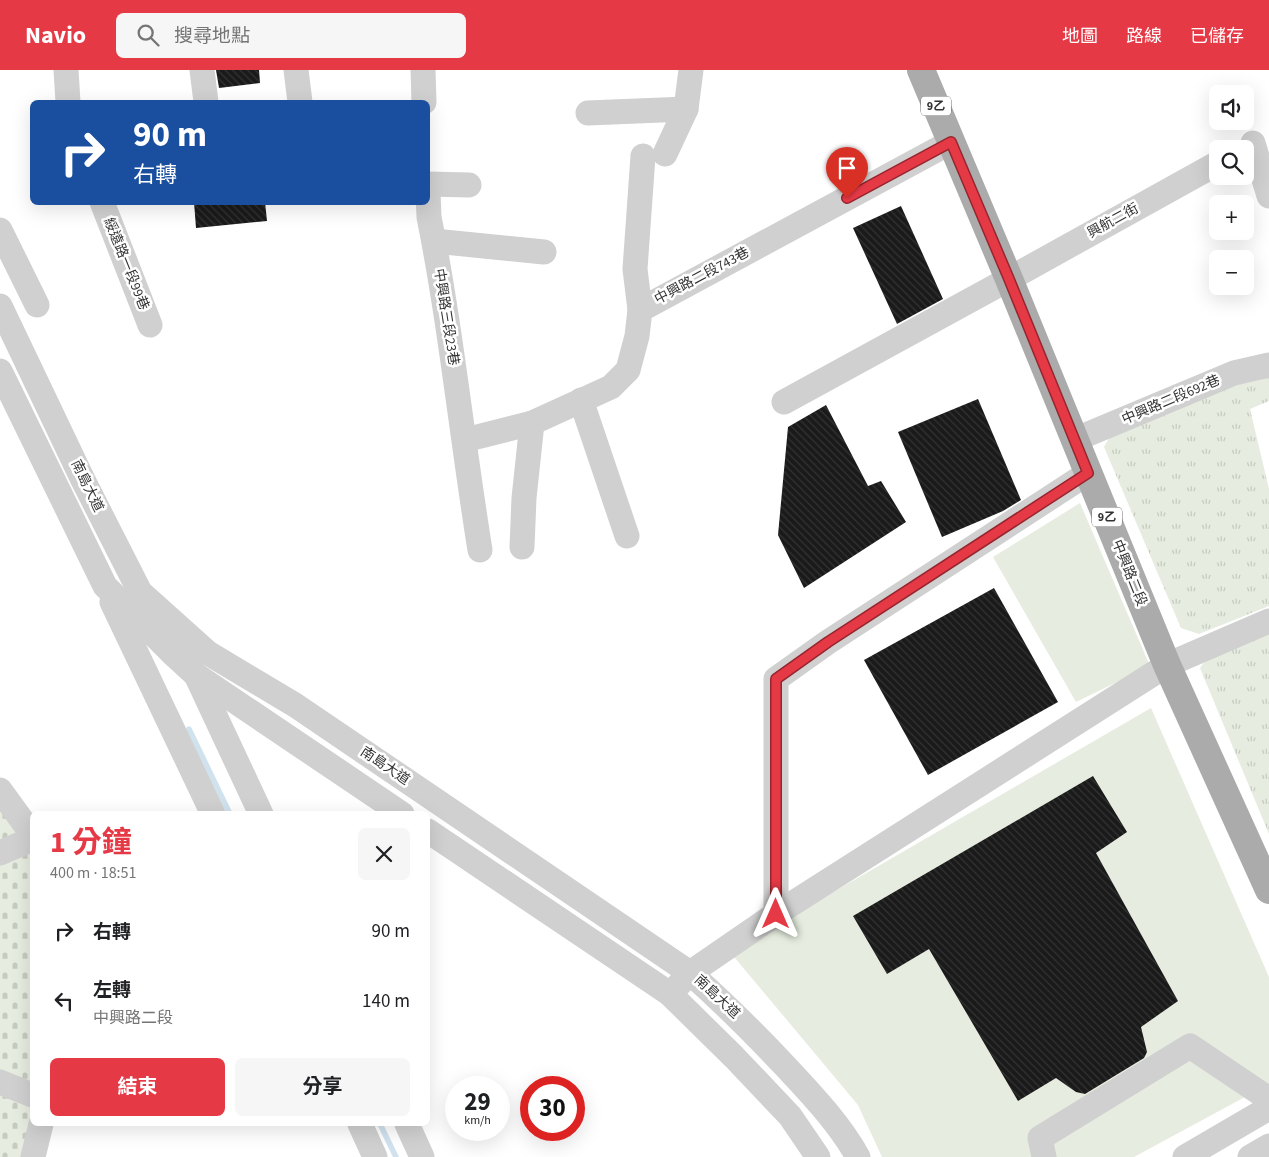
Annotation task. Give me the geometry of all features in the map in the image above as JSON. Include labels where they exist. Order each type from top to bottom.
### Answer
[{"type":"main road","name":"9乙","points":[[920,70],[951,142]]},
{"type":"main road","name":"中興路二段","points":[[951,142],[1167,665],[1269,890]]},
{"type":"street","points":[[66,70],[68,100]]},
{"type":"street","points":[[202,70],[206,100]]},
{"type":"street","points":[[296,70],[300,100]]},
{"type":"street","points":[[423,70],[424,100]]},
{"type":"street","points":[[640,310],[635,269],[654,155],[686,109],[691,70]]},
{"type":"street","points":[[588,113],[686,109]]},
{"type":"street","name":"中興路二段743巷","points":[[465,440],[532,423],[612,387],[628,370],[637,336],[640,310],[951,142]]},
{"type":"street","points":[[1255,142],[1269,196]]},
{"type":"street","name":"興航二街","points":[[784,402],[1209,168]]},
{"type":"street","points":[[430,184],[469,185]]},
{"type":"street","name":"綏遠路一段99巷","points":[[103,205],[150,325]]},
{"type":"street","name":"中興路三段23巷","points":[[429,205],[480,550]]},
{"type":"street","points":[[0,230],[38,306]]},
{"type":"street","points":[[434,241],[544,252]]},
{"type":"street","name":"南島大道","points":[[0,306],[83,480],[140,592],[208,653],[295,705],[690,973],[734,1012],[812,1095],[848,1140],[858,1157]]},
{"type":"street","name":"中興路二段692巷","points":[[1074,440],[1234,373],[1269,365]]},
{"type":"street","name":"南島大道","points":[[0,371],[105,586],[196,675],[398,811]]},
{"type":"street","points":[[581,400],[626,536]]},
{"type":"street","points":[[522,547],[524,498],[532,423]]},
{"type":"street","points":[[776,914],[776,679],[836,637],[1088,473]]},
{"type":"street","points":[[105,586],[212,811]]},
{"type":"street","points":[[670,994],[690,973],[776,914],[1167,665],[1269,621]]},
{"type":"street","points":[[196,675],[260,811]]},
{"type":"street","points":[[0,790],[30,831]]},
{"type":"street","points":[[430,832],[670,994],[790,1116],[818,1157]]},
{"type":"street","points":[[0,853],[30,840]]},
{"type":"street","points":[[1044,1157],[1040,1138],[1190,1046],[1269,1099]]},
{"type":"street","points":[[0,1082],[30,1094]]},
{"type":"street","points":[[1185,1157],[1269,1108]]},
{"type":"street","points":[[33,1157],[41,1126]]},
{"type":"street","points":[[361,1126],[375,1157]]},
{"type":"street","points":[[408,1126],[422,1157]]},
{"type":"street","points":[[1250,1157],[1269,1146]]},
{"type":"green space","points":[[1269,373],[1269,401],[1250,409],[1269,489],[1269,606],[1199,634],[1181,628],[1104,447],[1113,431]]},
{"type":"green space","points":[[1080,503],[1150,666],[1076,702],[993,557]]},
{"type":"green space","points":[[1269,633],[1269,834],[1200,668],[1208,657]]},
{"type":"green space","points":[[1151,708],[1269,977],[1269,1084],[1134,1157],[882,1157],[858,1105],[730,952]]},
{"type":"green space","points":[[0,790],[30,831],[30,1126],[33,1126],[33,1157],[0,1157]]},
{"type":"building","points":[[216,70],[259,70],[260,83],[219,88]]},
{"type":"building","points":[[194,205],[265,205],[267,221],[196,228]]},
{"type":"building","points":[[901,206],[943,299],[897,324],[853,228]]},
{"type":"building","points":[[978,399],[1021,500],[1003,511],[942,537],[898,432]]},
{"type":"building","points":[[826,405],[868,486],[881,481],[906,522],[804,588],[778,535],[788,427]]},
{"type":"building","points":[[994,588],[1058,702],[928,775],[864,660]]},
{"type":"building","points":[[1093,776],[1127,832],[1096,853],[1178,1001],[1141,1027],[1147,1052],[1144,1058],[1085,1094],[1076,1092],[1056,1078],[1018,1101],[929,949],[887,974],[853,916]]},
{"type":"waterway","points":[[189,729],[229,811]]},
{"type":"waterway","points":[[381,1126],[396,1157]]},
{"type":"route","points":[[776,914],[776,679],[828,642],[1088,473],[951,142],[847,198]]}]
